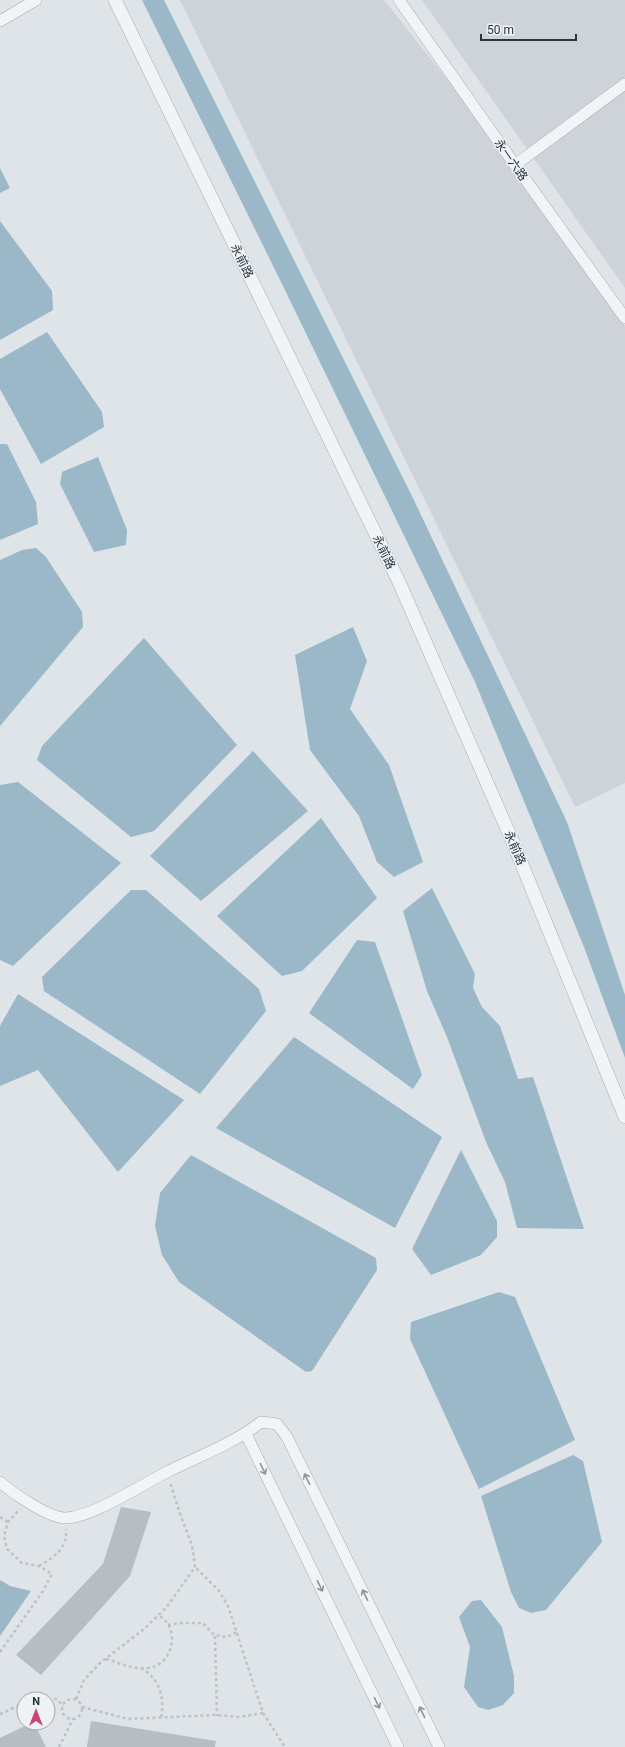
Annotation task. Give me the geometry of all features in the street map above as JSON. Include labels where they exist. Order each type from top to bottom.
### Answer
[{"type":"street","points":[[0,21],[36,0]]},
{"type":"street","name":"永前路","points":[[115,0],[399,582],[512,840],[625,1117]]},
{"type":"street","name":"永一六路","points":[[399,0],[625,318]]},
{"type":"street","points":[[515,165],[625,84]]},
{"type":"street","points":[[0,1482],[10,1491],[45,1512],[64,1518],[86,1515],[168,1472],[246,1434],[261,1422],[277,1424],[287,1437],[439,1747]]},
{"type":"street","points":[[246,1434],[398,1747]]},
{"type":"path","points":[[168,1472],[180,1514],[192,1545],[195,1567],[208,1579],[228,1606],[263,1713],[285,1747]]},
{"type":"path","points":[[0,1517],[8,1522],[4,1536],[7,1549],[22,1563],[39,1566],[52,1574],[43,1592],[0,1652]]},
{"type":"path","points":[[39,1566],[55,1558],[64,1545],[67,1532],[64,1518]]},
{"type":"path","points":[[76,1699],[84,1680],[100,1663],[138,1634],[166,1608],[195,1567]]},
{"type":"path","points":[[106,1659],[134,1668],[149,1668],[159,1664],[170,1652],[171,1639],[168,1625],[159,1615]]},
{"type":"path","points":[[168,1625],[179,1622],[203,1623],[215,1636],[217,1716]]},
{"type":"path","points":[[215,1636],[227,1637],[237,1632]]},
{"type":"path","points":[[141,1668],[150,1674],[160,1689],[163,1699],[161,1718]]},
{"type":"path","points":[[56,1699],[63,1706],[64,1715],[72,1718],[79,1716],[82,1707],[76,1699],[69,1699],[63,1706]]},
{"type":"path","points":[[0,1714],[16,1707]]},
{"type":"path","points":[[82,1707],[128,1719],[217,1716],[240,1717],[263,1713]]},
{"type":"path","points":[[59,1747],[72,1718]]},
{"type":"shaded area","points":[[180,0],[384,0],[515,165],[625,326],[625,783],[575,807]]},
{"type":"shaded area","points":[[422,0],[625,0],[625,288]]},
{"type":"water","points":[[142,0],[164,0],[411,494],[567,822],[625,995],[625,1058],[584,947],[475,682],[283,286]]},
{"type":"water","points":[[0,168],[10,188],[0,193]]},
{"type":"water","points":[[0,221],[52,291],[53,310],[0,340]]},
{"type":"water","points":[[47,332],[102,412],[104,427],[41,464],[0,389],[0,359]]},
{"type":"water","points":[[0,444],[7,444],[36,502],[38,524],[0,540]]},
{"type":"water","points":[[98,457],[127,530],[126,545],[94,552],[60,484],[62,472]]},
{"type":"water","points":[[36,548],[46,557],[82,612],[83,627],[0,726],[0,560],[22,550]]},
{"type":"water","points":[[353,627],[367,661],[350,709],[389,765],[423,862],[394,877],[377,862],[359,816],[310,750],[295,655]]},
{"type":"water","points":[[144,638],[237,745],[154,831],[131,837],[37,760],[42,746]]},
{"type":"water","points":[[253,751],[308,811],[201,901],[150,856]]},
{"type":"water","points":[[18,782],[121,863],[13,966],[0,960],[0,785]]},
{"type":"water","points":[[321,818],[377,898],[302,971],[282,976],[217,916]]},
{"type":"water","points":[[432,888],[475,974],[473,988],[482,1007],[500,1026],[518,1079],[533,1077],[584,1229],[517,1228],[505,1182],[486,1142],[447,1037],[427,991],[403,911]]},
{"type":"water","points":[[131,890],[146,890],[259,989],[266,1011],[200,1094],[44,991],[42,977]]},
{"type":"water","points":[[357,940],[375,942],[422,1075],[413,1089],[309,1013]]},
{"type":"water","points":[[18,994],[184,1100],[118,1172],[38,1070],[0,1086],[0,1026]]},
{"type":"water","points":[[294,1037],[442,1137],[395,1228],[216,1128]]},
{"type":"water","points":[[461,1150],[497,1221],[497,1237],[481,1255],[431,1275],[412,1249]]},
{"type":"water","points":[[191,1155],[376,1258],[377,1270],[312,1371],[306,1372],[179,1282],[162,1255],[155,1226],[160,1193]]},
{"type":"water","points":[[499,1292],[515,1297],[575,1440],[479,1489],[410,1339],[411,1322]]},
{"type":"water","points":[[573,1455],[583,1461],[602,1542],[546,1610],[531,1613],[519,1608],[511,1592],[481,1496]]},
{"type":"water","points":[[0,1580],[10,1586],[31,1591],[0,1636]]},
{"type":"water","points":[[481,1600],[502,1627],[514,1676],[514,1693],[503,1705],[488,1710],[478,1707],[464,1687],[470,1647],[459,1617],[472,1601]]},
{"type":"building","points":[[121,1507],[151,1512],[130,1576],[41,1675],[16,1655],[103,1564]]},
{"type":"building","points":[[91,1721],[216,1741],[215,1747],[87,1747]]},
{"type":"building","points":[[16,1730],[38,1731],[46,1747],[0,1747],[0,1738]]}]
